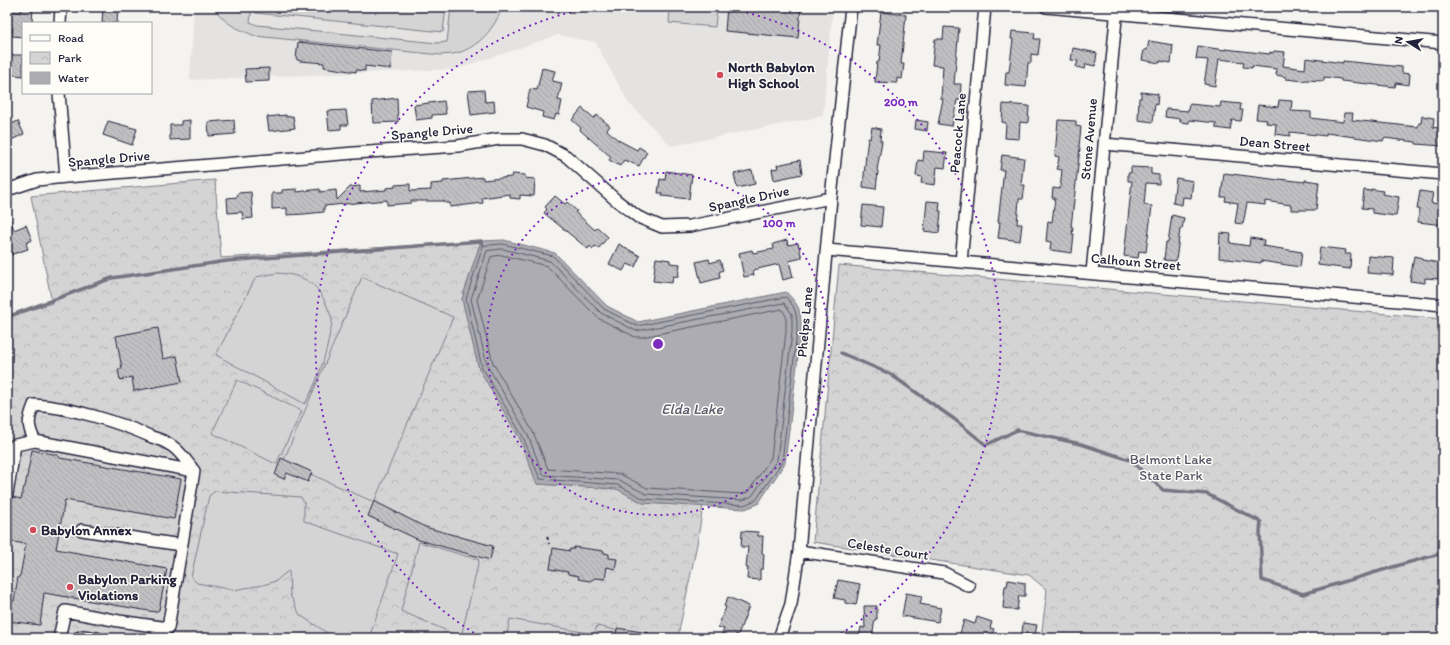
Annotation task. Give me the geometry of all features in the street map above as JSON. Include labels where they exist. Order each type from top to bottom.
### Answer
[{"type":"street","points":[[60,22],[61,7]]},
{"type":"street","name":"Phelps Lane","points":[[779,638],[791,604],[800,551],[831,198],[851,7]]},
{"type":"street","name":"Peacock Lane","points":[[961,262],[985,7]]},
{"type":"street","points":[[1046,7],[1116,10],[1443,43]]},
{"type":"street","name":"Stone Avenue","points":[[1092,273],[1116,10]]},
{"type":"street","points":[[59,94],[66,177]]},
{"type":"street","name":"Spangle Drive","points":[[7,190],[37,180],[66,177],[354,153],[458,146],[499,140],[522,139],[545,145],[566,156],[616,200],[638,217],[662,227],[690,226],[831,198]]},
{"type":"street","name":"Dean Street","points":[[1104,144],[1443,174]]},
{"type":"street","name":"Calhoun Street","points":[[827,250],[1443,305]]},
{"type":"street","points":[[35,441],[29,430],[29,416],[34,405],[51,406],[107,420],[145,433],[171,445],[181,453],[194,471],[168,628],[154,638]]},
{"type":"street","points":[[7,494],[15,445],[35,441],[194,471]]},
{"type":"street","points":[[82,530],[182,545]]},
{"type":"street","name":"Celeste Court","points":[[800,551],[944,573],[969,586]]},
{"type":"street","points":[[59,638],[64,611],[168,628]]},
{"type":"street","points":[[78,638],[83,636],[97,638]]},
{"type":"path","points":[[547,536],[549,544]]},
{"type":"shaded area","name":"North Babylon High School","points":[[194,7],[833,7],[823,116],[671,146],[628,102],[595,42],[558,35],[457,69],[190,80]]},
{"type":"green space","points":[[214,7],[252,7],[250,22],[257,25],[437,43],[447,42],[451,7],[502,7],[491,29],[479,42],[465,50],[453,54],[441,55],[255,36],[227,22]]},
{"type":"green space","points":[[257,7],[446,7],[443,32],[256,13]]},
{"type":"green space","points":[[670,7],[717,7],[715,27],[669,23]]},
{"type":"green space","points":[[215,180],[221,258],[481,241],[462,299],[479,369],[520,439],[537,484],[617,489],[643,503],[703,506],[697,544],[678,636],[681,638],[7,638],[7,318],[52,303],[31,196]]},
{"type":"green space","name":"Belmont Lake State Park","points":[[839,265],[1443,319],[1443,638],[1041,638],[1047,590],[1029,575],[813,542]]},
{"type":"green space","points":[[277,273],[294,275],[308,281],[313,285],[323,297],[332,318],[326,351],[317,378],[305,404],[216,355],[256,277]]},
{"type":"green space","points":[[362,277],[453,317],[374,502],[283,462]]},
{"type":"green space","points":[[237,380],[302,411],[276,464],[212,433]]},
{"type":"green space","points":[[215,491],[301,497],[304,503],[304,521],[398,554],[369,638],[335,638],[300,615],[290,595],[289,570],[276,581],[263,585],[233,590],[197,583],[191,577],[209,496]]},
{"type":"green space","points":[[419,542],[479,560],[461,637],[401,611]]},
{"type":"green space","points":[[510,619],[594,634],[597,626],[615,630],[620,638],[506,638]]},
{"type":"water","name":"Elda Lake","points":[[504,240],[555,253],[607,306],[638,322],[786,292],[795,302],[799,310],[801,332],[785,463],[758,504],[745,509],[643,503],[617,489],[537,484],[520,439],[479,369],[462,299],[481,241]]},
{"type":"building","points":[[21,7],[33,7],[32,22],[22,22],[22,37],[12,36],[13,28],[8,28],[9,11],[21,12]]},
{"type":"building","points":[[103,7],[118,7],[117,22],[102,22]]},
{"type":"building","points":[[727,7],[801,7],[798,38],[725,31]]},
{"type":"building","points":[[881,12],[906,15],[901,64],[904,64],[902,79],[897,78],[897,83],[875,82],[877,62],[879,62],[881,45],[877,45]]},
{"type":"building","points":[[944,27],[959,28],[954,84],[961,84],[960,100],[957,100],[952,126],[938,124],[943,99],[941,99],[943,66],[932,65],[935,39],[943,39]]},
{"type":"building","points":[[1012,31],[1035,33],[1034,39],[1040,39],[1038,55],[1031,54],[1031,63],[1028,63],[1026,87],[1005,85],[1006,72],[1009,72],[1013,39],[1011,39]]},
{"type":"building","points":[[1149,41],[1173,45],[1171,63],[1142,60],[1144,50],[1147,50]]},
{"type":"building","points":[[298,42],[392,52],[391,69],[365,66],[365,71],[356,70],[356,72],[324,67],[324,63],[300,61],[296,59]]},
{"type":"building","points":[[1198,46],[1270,54],[1270,52],[1273,53],[1274,51],[1285,52],[1283,66],[1305,69],[1306,58],[1343,63],[1343,61],[1402,67],[1402,73],[1410,74],[1409,85],[1396,83],[1395,87],[1341,81],[1341,79],[1324,77],[1324,81],[1286,79],[1286,77],[1276,75],[1277,69],[1252,66],[1252,68],[1243,67],[1244,62],[1219,59],[1215,86],[1204,84],[1208,60],[1196,59]]},
{"type":"building","points":[[1073,48],[1097,53],[1095,66],[1086,64],[1085,69],[1076,67],[1078,61],[1071,60]]},
{"type":"building","points":[[9,55],[22,55],[22,76],[7,74]]},
{"type":"building","points":[[269,68],[269,81],[246,82],[245,69]]},
{"type":"building","points":[[542,68],[555,71],[552,81],[562,83],[558,100],[562,101],[559,115],[556,114],[554,120],[542,117],[543,112],[526,107],[530,89],[537,90]]},
{"type":"building","points":[[484,90],[485,102],[494,101],[495,112],[471,115],[468,91]]},
{"type":"building","points":[[1141,92],[1158,94],[1153,122],[1138,120],[1139,98],[1141,98]]},
{"type":"building","points":[[397,98],[398,122],[373,123],[372,101]]},
{"type":"building","points":[[1279,100],[1292,101],[1291,111],[1311,112],[1311,118],[1343,122],[1344,113],[1353,113],[1352,120],[1418,127],[1419,123],[1421,123],[1422,116],[1434,118],[1433,127],[1443,129],[1442,146],[1416,144],[1416,142],[1384,138],[1383,141],[1326,133],[1326,136],[1290,132],[1290,136],[1275,134],[1276,124],[1266,123],[1267,120],[1256,119],[1258,105],[1278,107]]},
{"type":"building","points":[[444,101],[446,114],[432,115],[432,118],[416,120],[414,105]]},
{"type":"building","points":[[1221,102],[1241,104],[1240,110],[1243,110],[1241,121],[1232,120],[1230,130],[1216,128],[1216,123],[1189,120],[1189,123],[1180,122],[1181,119],[1165,117],[1166,109],[1188,111],[1189,104],[1220,107]]},
{"type":"building","points":[[1003,104],[1029,106],[1028,123],[1020,122],[1019,139],[1005,138],[1006,123],[1002,122]]},
{"type":"building","points":[[582,108],[594,118],[597,115],[610,126],[607,130],[618,140],[637,150],[639,147],[647,152],[639,166],[624,160],[620,166],[609,160],[611,157],[580,130],[581,128],[572,120]]},
{"type":"building","points":[[346,110],[348,125],[341,125],[341,129],[329,130],[327,111]]},
{"type":"building","points":[[286,115],[286,117],[293,116],[295,128],[269,131],[267,117]]},
{"type":"building","points":[[190,120],[190,139],[170,140],[170,125],[181,125],[181,121]]},
{"type":"building","points":[[234,120],[235,134],[209,136],[208,122]]},
{"type":"building","points":[[916,120],[928,122],[927,131],[915,129]]},
{"type":"building","points":[[1058,120],[1076,121],[1076,126],[1081,127],[1071,227],[1073,227],[1072,234],[1074,234],[1072,253],[1050,250],[1051,242],[1046,241],[1048,221],[1052,222],[1055,198],[1052,198],[1053,188],[1060,189],[1062,170],[1057,169],[1059,157],[1055,156]]},
{"type":"building","points":[[18,121],[24,134],[7,142],[7,126]]},
{"type":"building","points":[[108,121],[137,129],[132,145],[103,135]]},
{"type":"building","points":[[872,127],[881,129],[880,140],[882,141],[877,170],[876,189],[863,187],[868,138],[870,139]]},
{"type":"building","points":[[924,151],[947,153],[945,168],[937,167],[935,185],[921,183],[922,177],[916,176],[918,160],[923,161]]},
{"type":"building","points":[[1002,155],[1024,158],[1021,185],[1025,185],[1023,199],[1019,199],[1017,224],[1022,224],[1020,241],[998,238],[1000,222],[998,222],[1004,170],[1000,170]]},
{"type":"building","points":[[800,160],[802,174],[774,180],[772,169],[778,168],[777,165]]},
{"type":"building","points":[[1131,167],[1151,168],[1151,174],[1159,175],[1159,184],[1146,183],[1144,205],[1152,206],[1146,252],[1139,251],[1138,258],[1124,256],[1132,181],[1128,181],[1128,173],[1131,173]]},
{"type":"building","points":[[752,170],[755,184],[737,188],[734,174]]},
{"type":"building","points":[[666,171],[692,175],[689,199],[662,196],[663,193],[658,193],[660,179],[665,180]]},
{"type":"building","points":[[1224,173],[1279,180],[1305,182],[1305,180],[1319,182],[1316,210],[1291,210],[1291,205],[1265,201],[1265,205],[1247,203],[1243,224],[1235,223],[1238,203],[1225,201],[1226,197],[1221,197]]},
{"type":"building","points":[[512,174],[525,175],[525,178],[535,179],[534,196],[520,195],[520,199],[510,198],[510,194],[482,198],[483,203],[450,207],[450,203],[445,203],[444,201],[411,201],[411,203],[387,205],[387,200],[324,206],[324,212],[304,214],[287,215],[287,208],[272,209],[272,193],[282,193],[282,190],[297,189],[297,192],[320,189],[320,192],[336,190],[337,200],[350,187],[360,186],[360,192],[386,190],[386,188],[395,187],[394,185],[410,184],[410,191],[431,190],[431,184],[443,183],[443,181],[483,177],[483,180],[511,177]]},
{"type":"building","points":[[1176,178],[1193,181],[1191,198],[1183,197],[1182,205],[1173,203]]},
{"type":"building","points":[[1371,189],[1383,191],[1382,194],[1399,197],[1396,216],[1372,213],[1372,209],[1362,208],[1364,190],[1371,191]]},
{"type":"building","points":[[1420,191],[1433,193],[1431,203],[1443,204],[1443,225],[1418,222],[1419,209],[1417,209]]},
{"type":"building","points":[[251,192],[253,218],[243,219],[242,212],[228,213],[227,198],[237,197],[238,193]]},
{"type":"building","points":[[555,196],[565,204],[567,202],[577,211],[575,212],[595,230],[597,227],[608,237],[599,248],[595,246],[593,249],[590,246],[588,249],[544,213],[547,209],[545,207]]},
{"type":"building","points":[[927,201],[940,202],[939,211],[941,211],[939,233],[924,231]]},
{"type":"building","points":[[863,205],[883,207],[881,227],[861,225]]},
{"type":"building","points":[[7,213],[14,230],[26,225],[32,240],[26,243],[28,249],[10,255],[7,250]]},
{"type":"building","points":[[1172,215],[1184,218],[1182,229],[1180,229],[1176,261],[1164,260]]},
{"type":"building","points":[[1220,233],[1231,234],[1230,243],[1249,246],[1250,238],[1264,240],[1263,246],[1302,252],[1300,267],[1261,261],[1261,263],[1219,258]]},
{"type":"building","points":[[787,240],[788,245],[798,243],[802,258],[789,261],[793,277],[783,280],[779,264],[753,270],[754,275],[744,277],[739,253],[752,250],[753,253],[774,249],[773,244]]},
{"type":"building","points":[[619,244],[640,256],[635,267],[627,264],[623,271],[609,264]]},
{"type":"building","points":[[1320,247],[1346,250],[1345,254],[1351,254],[1350,269],[1318,265]]},
{"type":"building","points":[[1368,256],[1394,258],[1393,275],[1367,273]]},
{"type":"building","points":[[1414,256],[1422,258],[1422,260],[1440,263],[1438,279],[1425,278],[1425,283],[1410,281]]},
{"type":"building","points":[[656,258],[670,260],[670,263],[680,264],[678,277],[673,276],[672,283],[653,281]]},
{"type":"building","points":[[709,259],[710,263],[720,260],[723,270],[719,272],[720,278],[701,283],[696,262]]},
{"type":"building","points":[[158,328],[163,359],[177,356],[182,382],[134,391],[132,377],[120,380],[118,369],[122,369],[116,336]]},
{"type":"building","name":"Babylon Annex","points":[[32,450],[58,455],[60,458],[181,479],[174,519],[65,500],[56,549],[167,569],[159,610],[155,612],[44,593],[40,625],[7,621],[7,600],[14,601],[26,544],[7,541],[7,518],[10,500],[13,497],[21,499],[25,487]]},
{"type":"building","points":[[281,458],[312,472],[308,482],[287,473],[284,479],[275,475]]},
{"type":"building","points":[[374,501],[425,527],[493,546],[490,560],[419,540],[368,516]]},
{"type":"building","points":[[742,531],[758,532],[758,536],[763,536],[763,569],[760,569],[760,580],[747,579],[748,568],[746,568],[748,547],[741,547]]},
{"type":"building","points":[[574,547],[604,551],[604,553],[609,554],[609,558],[617,559],[615,569],[607,567],[605,579],[595,578],[590,581],[578,579],[579,576],[568,574],[568,572],[550,569],[553,548],[570,551],[570,549],[574,549]]},
{"type":"building","points":[[838,580],[860,584],[856,605],[845,603],[845,600],[834,598]]},
{"type":"building","points":[[1008,580],[1025,583],[1025,596],[1019,596],[1017,610],[1003,608],[1005,586],[1007,586]]},
{"type":"building","points":[[906,593],[922,596],[920,604],[941,608],[938,622],[902,616]]},
{"type":"building","points":[[728,597],[749,606],[738,635],[736,634],[734,638],[720,638],[724,629],[718,627],[726,607],[724,606]]},
{"type":"building","points":[[864,606],[877,606],[877,619],[875,619],[872,638],[859,638],[861,627],[865,628]]},
{"type":"building","points":[[977,617],[992,622],[990,628],[994,629],[991,637],[959,637],[964,620],[975,624]]},
{"type":"building","points":[[1023,623],[1037,625],[1035,635],[1022,633]]},
{"type":"building","points":[[617,628],[649,633],[648,638],[616,638]]},
{"type":"waterway","points":[[7,317],[112,278],[227,261],[481,241],[483,245]]},
{"type":"waterway","points":[[841,353],[890,374],[954,419],[986,445],[1017,430],[1081,444],[1130,460],[1163,490],[1207,494],[1261,522],[1262,580],[1303,594],[1443,553]]},
{"type":"place","name":"North Babylon High School","points":[[720,75]]},
{"type":"place","name":"Babylon Annex","points":[[33,530]]},
{"type":"place","name":"Babylon Parking Violations","points":[[70,587]]}]
